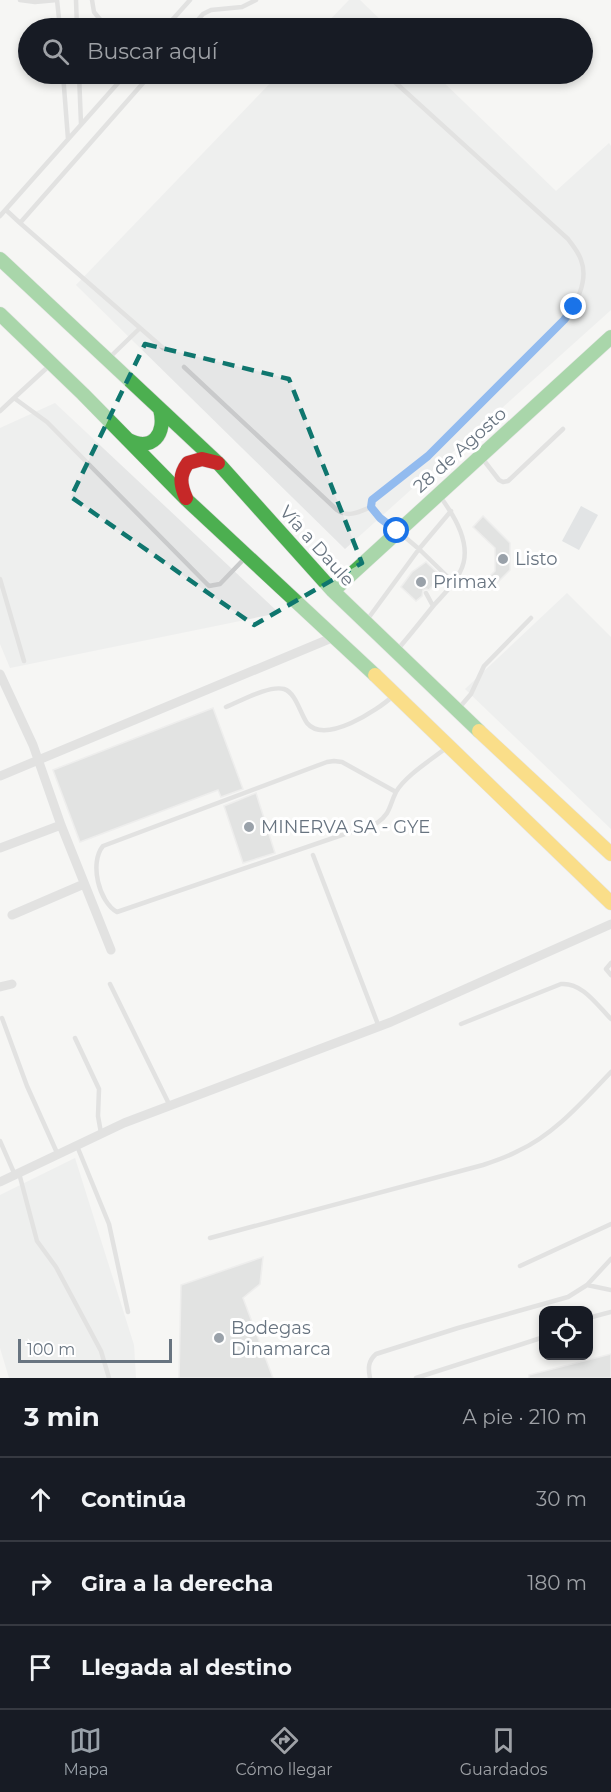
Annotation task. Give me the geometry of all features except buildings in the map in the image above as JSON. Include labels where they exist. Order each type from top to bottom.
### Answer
[{"type":"main road","name":"Vía a Daule","points":[[0,260],[219,464],[333,591],[611,854]]},
{"type":"main road","points":[[0,314],[187,500],[395,694],[611,903]]},
{"type":"main road","name":"28 de Agosto","points":[[333,591],[611,337]]},
{"type":"main road","points":[[124,437],[139,445],[155,440],[161,434],[164,425],[160,409]]},
{"type":"main road","points":[[187,500],[180,478],[188,464],[202,459],[219,464]]},
{"type":"street","points":[[0,776],[334,637]]},
{"type":"street","points":[[0,675],[33,745],[61,825],[111,950]]},
{"type":"street","points":[[0,848],[61,825]]},
{"type":"street","points":[[12,915],[84,884]]},
{"type":"street","points":[[0,1182],[101,1133],[379,1027],[611,924]]},
{"type":"street","points":[[0,987],[12,984]]},
{"type":"lane","points":[[20,0],[35,2],[57,0],[59,18]]},
{"type":"lane","points":[[76,0],[77,18]]},
{"type":"lane","points":[[92,0],[94,12],[99,18]]},
{"type":"lane","points":[[174,18],[190,0]]},
{"type":"lane","points":[[200,18],[211,10],[242,7],[256,0]]},
{"type":"lane","points":[[64,84],[68,140]]},
{"type":"lane","points":[[79,84],[81,124]]},
{"type":"lane","points":[[0,216],[117,84]]},
{"type":"lane","points":[[20,223],[142,84]]},
{"type":"lane","points":[[184,367],[337,510],[352,514],[371,507],[375,497],[428,456],[564,320],[578,298],[582,274],[582,262],[568,239],[397,84]]},
{"type":"lane","points":[[6,210],[163,348]]},
{"type":"lane","points":[[107,360],[140,328]]},
{"type":"lane","points":[[0,411],[51,364]]},
{"type":"lane","points":[[14,398],[47,422],[209,586],[220,584],[247,555]]},
{"type":"lane","points":[[480,456],[499,480],[508,481],[563,429]]},
{"type":"lane","points":[[397,651],[454,583],[462,570],[464,554],[462,536],[451,511],[439,494]]},
{"type":"lane","points":[[371,507],[380,518],[419,549],[454,583]]},
{"type":"lane","points":[[365,622],[419,549],[451,511]]},
{"type":"lane","points":[[402,572],[409,577]]},
{"type":"lane","points":[[0,579],[24,661]]},
{"type":"lane","points":[[426,593],[433,606]]},
{"type":"lane","points":[[457,710],[471,694],[479,674],[489,660],[531,618]]},
{"type":"lane","points":[[226,706],[270,689],[285,690],[292,695],[308,723],[321,731],[354,722],[384,705],[395,694]]},
{"type":"lane","points":[[396,792],[342,762],[327,762],[102,846],[96,859],[96,873],[106,903],[117,912],[377,823],[386,816],[396,792],[448,746]]},
{"type":"lane","points":[[313,855],[379,1027]]},
{"type":"lane","points":[[611,963],[606,969],[611,975]]},
{"type":"lane","points":[[461,1024],[561,984],[570,983],[580,989],[611,1019]]},
{"type":"lane","points":[[110,984],[170,1106]]},
{"type":"lane","points":[[2,1018],[27,1086],[57,1155]]},
{"type":"lane","points":[[75,1038],[99,1089],[98,1116],[101,1133]]},
{"type":"lane","points":[[210,1238],[483,1165],[520,1151],[548,1133],[611,1072]]},
{"type":"lane","points":[[0,1141],[17,1174],[37,1241],[56,1267],[101,1351],[109,1378]]},
{"type":"lane","points":[[77,1146],[109,1224],[129,1312]]},
{"type":"lane","points":[[520,1266],[611,1224]]},
{"type":"lane","points":[[370,1378],[368,1368],[376,1354],[568,1298],[587,1285],[611,1259]]},
{"type":"lane","points":[[587,1285],[611,1290]]},
{"type":"lane","points":[[593,1317],[611,1312]]},
{"type":"lane","points":[[416,1378],[539,1338]]},
{"type":"highlighted area","points":[[145,344],[289,379],[362,563],[254,625],[71,497]]},
{"type":"shaded area","points":[[349,0],[360,0],[379,18],[332,18]]},
{"type":"shaded area","points":[[269,84],[445,84],[556,191],[609,143],[611,146],[611,310],[345,549],[76,285]]},
{"type":"shaded area","points":[[55,403],[279,613],[10,668],[0,644],[0,428]]},
{"type":"shaded area","points":[[581,506],[598,515],[579,550],[562,541]]},
{"type":"shaded area","points":[[567,593],[611,637],[611,829],[465,689]]},
{"type":"shaded area","points":[[75,1158],[134,1345],[136,1378],[9,1378],[0,1348],[0,1195]]},
{"type":"traffic: fast","points":[[0,259],[219,464],[333,591],[479,731]]},
{"type":"traffic: fast","points":[[0,314],[83,394],[187,500],[375,675]]},
{"type":"traffic: fast","points":[[333,591],[611,337]]},
{"type":"traffic: fast","points":[[127,439],[144,444],[156,439],[161,426],[160,409]]},
{"type":"traffic: slow","points":[[375,675],[611,903]]},
{"type":"traffic: slow","points":[[479,731],[611,854]]},
{"type":"traffic: jam","points":[[186,498],[181,480],[188,463],[202,459],[218,463]]},
{"type":"place","name":"Listo","points":[[503,559]]},
{"type":"place","name":"Primax","points":[[421,582]]},
{"type":"place","name":"MINERVA SA - GYE","points":[[249,827]]},
{"type":"place","name":"Bodegas Dinamarca","points":[[219,1338]]},
{"type":"route","points":[[397,531],[374,511],[371,507],[372,500],[428,456],[564,320],[574,307]]}]
